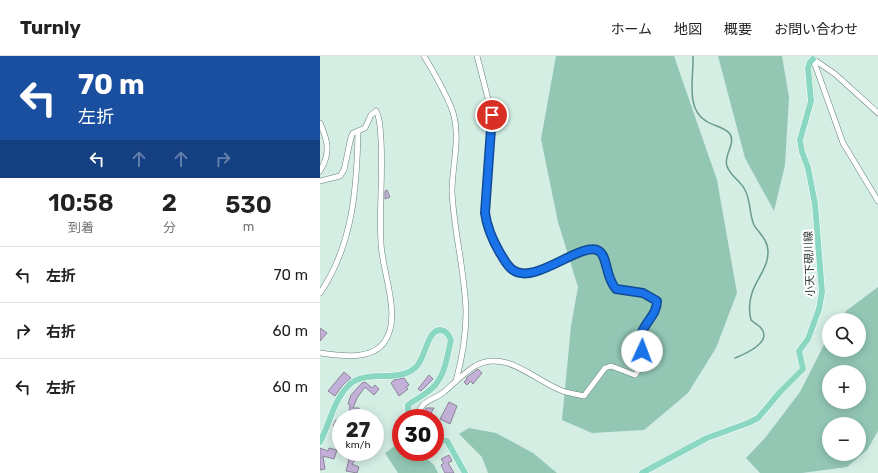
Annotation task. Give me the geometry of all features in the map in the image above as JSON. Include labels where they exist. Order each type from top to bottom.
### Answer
[{"type":"main road","name":"小天下硯川線","points":[[642,473],[707,438],[758,418],[780,392],[803,369],[799,351],[808,339],[819,309],[822,292],[815,204],[808,168],[802,152],[800,140],[810,102],[808,68],[813,59]]},
{"type":"main road","points":[[320,442],[328,427],[336,402],[348,386],[360,379],[409,373],[423,360],[428,339],[433,333],[438,330],[444,331],[449,335],[451,340],[442,376],[437,384],[408,405],[408,409]]},
{"type":"main road","points":[[444,440],[447,441],[464,473]]},
{"type":"street","points":[[424,56],[450,105],[454,118],[455,161],[452,177],[454,225],[463,279],[466,311],[463,349],[456,382]]},
{"type":"street","points":[[419,409],[423,404],[442,394],[475,366],[487,361],[507,362],[529,372],[560,390],[584,396],[605,368],[611,366],[634,375],[640,370],[642,364],[642,331],[657,308],[657,301],[651,296],[616,289],[608,278],[603,255],[599,250],[592,249],[584,251],[549,266],[526,273],[513,271],[506,264],[486,223],[486,183],[493,118],[477,56]]},
{"type":"street","points":[[813,59],[835,74],[878,113]]},
{"type":"street","points":[[813,59],[843,144],[878,201]]},
{"type":"street","points":[[320,181],[340,176],[344,170],[353,133],[365,128],[371,115],[376,111],[380,127],[382,162],[381,248],[392,325],[386,341],[380,348],[371,353],[356,355],[320,353]]},
{"type":"street","points":[[320,123],[327,143],[327,155],[320,171]]},
{"type":"street","points":[[320,293],[336,266],[343,250],[348,231],[355,196],[358,131]]},
{"type":"green space","points":[[556,56],[674,56],[717,180],[737,293],[716,348],[688,393],[644,430],[592,433],[562,420],[571,326],[578,287],[558,222],[541,139]]},
{"type":"green space","points":[[718,56],[782,56],[789,97],[785,165],[774,211],[745,158]]},
{"type":"green space","points":[[878,287],[878,431],[866,451],[866,417],[822,417],[822,461],[854,461],[847,467],[802,473],[760,473],[746,458],[765,438],[800,392],[822,349],[822,357],[866,357],[866,313],[844,313]]},
{"type":"green space","points":[[469,428],[496,433],[533,453],[557,473],[488,473],[482,457],[459,434]]},
{"type":"green space","points":[[392,448],[392,461],[429,461],[434,465],[438,473],[398,473],[385,453]]},
{"type":"building","points":[[387,190],[390,197],[385,199],[385,191]]},
{"type":"building","points":[[320,328],[327,333],[320,341]]},
{"type":"building","points":[[478,369],[482,373],[473,384],[471,381],[467,385],[464,382],[467,379],[466,378]]},
{"type":"building","points":[[344,372],[351,378],[343,385],[335,396],[328,391]]},
{"type":"building","points":[[429,375],[433,379],[421,391],[418,389]]},
{"type":"building","points":[[404,378],[409,385],[406,387],[408,389],[399,396],[391,383],[394,380]]},
{"type":"building","points":[[365,382],[372,388],[375,385],[379,389],[374,395],[365,387],[357,398],[353,408],[359,409],[350,409],[350,404],[348,404],[351,395],[362,383]]},
{"type":"building","points":[[449,402],[457,406],[450,424],[444,421],[444,411]]},
{"type":"building","points":[[320,448],[328,451],[329,448],[332,449],[332,458],[323,456],[325,469],[320,470]]},
{"type":"building","points":[[449,455],[452,461],[448,463],[454,473],[445,473],[441,465],[444,463],[442,461],[444,461],[444,458]]},
{"type":"building","points":[[349,461],[355,461],[352,464],[359,467],[357,473],[346,471]]},
{"type":"waterway","points":[[693,56],[692,92],[695,109],[699,116],[730,134],[732,142],[726,162],[728,170],[745,190],[752,221],[766,242],[768,252],[766,264],[754,287],[750,300],[751,320],[761,328],[764,333],[763,338],[761,343],[756,347],[735,358]]},
{"type":"route","points":[[492,115],[493,118],[486,183],[485,213],[486,223],[506,264],[513,271],[518,273],[526,273],[555,264],[564,260],[565,258],[584,251],[592,249],[599,250],[603,255],[608,278],[616,289],[618,288],[621,290],[643,293],[651,296],[657,301],[655,313],[642,331],[642,351]]}]
